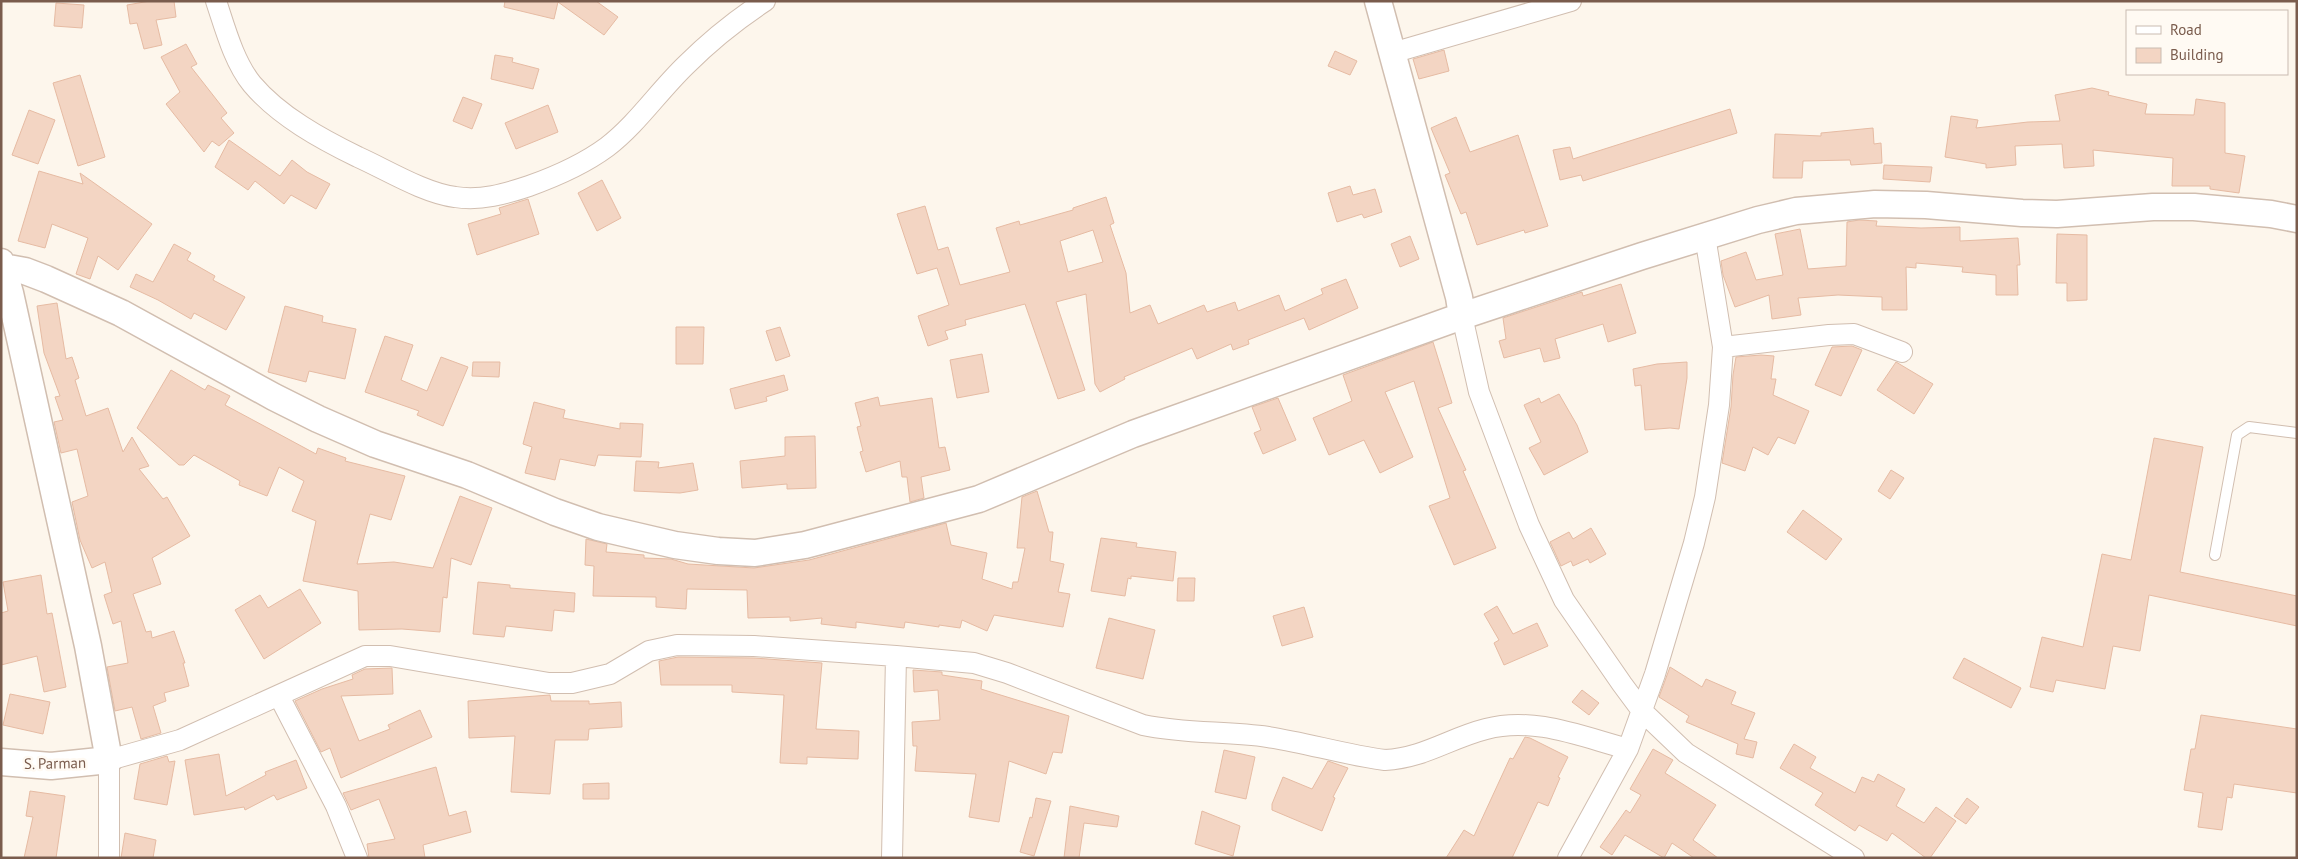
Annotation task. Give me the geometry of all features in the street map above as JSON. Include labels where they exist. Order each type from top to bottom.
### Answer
[{"type":"street","points":[[216,1],[238,58],[251,83],[272,104],[304,128],[354,155],[426,188],[454,197],[482,198],[510,193],[546,180],[585,162],[607,147],[627,130],[685,66],[715,38],[733,22],[765,1]]},
{"type":"street","points":[[1378,1],[1459,297],[1479,392],[1507,471],[1536,542],[1564,600],[1642,711],[1686,753],[1854,858]]},
{"type":"street","points":[[1392,53],[1571,1]]},
{"type":"street","points":[[109,858],[109,760],[76,592],[2,264],[46,279],[113,310],[283,402],[375,444],[467,475],[554,512],[598,527],[675,545],[718,551],[755,553],[805,545],[979,498],[1133,434],[1552,284],[1705,236],[1796,211],[1875,204],[1944,206],[2022,213],[2058,214],[2153,207],[2194,207],[2234,210],[2297,219]]},
{"type":"street","points":[[1568,858],[1628,749],[1642,711],[1692,552],[1705,497],[1719,405],[1723,348],[1705,236]]},
{"type":"street","points":[[1723,348],[1854,334],[1902,352]]},
{"type":"street","points":[[109,760],[180,740],[353,661],[377,655],[549,683],[572,683],[610,674],[660,647],[677,645],[754,646],[974,663],[1007,673],[1143,725],[1161,729],[1228,732],[1269,737],[1385,760],[1411,757],[1484,729],[1518,723],[1552,729],[1628,749]]},
{"type":"street","points":[[892,858],[896,656]]},
{"type":"street","points":[[278,696],[336,806],[357,858]]},
{"type":"street","name":"S. Parman","points":[[1,762],[51,766],[109,760]]},
{"type":"lane","points":[[2216,555],[2237,435],[2249,427],[2297,433]]},
{"type":"building","points":[[150,1],[174,1],[176,17],[156,20],[162,45],[144,49],[137,23],[130,24],[127,5]]},
{"type":"building","points":[[505,1],[596,1],[618,17],[604,35],[558,2],[554,19],[504,7]]},
{"type":"building","points":[[56,3],[84,5],[82,28],[54,26]]},
{"type":"building","points":[[186,44],[197,64],[191,67],[227,113],[221,118],[234,133],[219,146],[212,141],[204,152],[166,104],[180,92],[161,57]]},
{"type":"building","points":[[1444,50],[1449,71],[1419,79],[1413,59]]},
{"type":"building","points":[[1335,51],[1357,61],[1350,75],[1328,66]]},
{"type":"building","points":[[495,55],[513,58],[512,62],[539,69],[533,89],[491,79]]},
{"type":"building","points":[[80,75],[105,157],[78,166],[53,83]]},
{"type":"building","points":[[2092,88],[2109,92],[2108,95],[2147,104],[2145,114],[2194,115],[2196,99],[2225,103],[2225,153],[2245,156],[2239,193],[2210,189],[2210,186],[2172,186],[2173,158],[2093,150],[2094,166],[2064,168],[2062,144],[2015,146],[2016,165],[1986,168],[1986,164],[1945,157],[1951,116],[1978,120],[1976,128],[2028,122],[2060,121],[2055,95]]},
{"type":"building","points":[[463,97],[482,104],[472,129],[453,121]]},
{"type":"building","points":[[548,105],[558,132],[516,149],[505,123]]},
{"type":"building","points":[[1730,109],[1737,133],[1583,181],[1581,175],[1560,180],[1553,150],[1570,147],[1573,159]]},
{"type":"building","points":[[29,110],[55,120],[38,164],[12,155]]},
{"type":"building","points":[[1456,117],[1470,152],[1518,135],[1548,226],[1525,233],[1524,230],[1477,245],[1466,212],[1461,214],[1445,175],[1450,173],[1431,128]]},
{"type":"building","points":[[1873,128],[1874,144],[1881,143],[1882,163],[1851,165],[1850,160],[1803,161],[1802,178],[1773,178],[1775,134],[1821,136],[1821,133]]},
{"type":"building","points":[[229,140],[280,176],[292,160],[307,172],[330,184],[316,209],[291,195],[284,204],[255,181],[248,190],[215,167]]},
{"type":"building","points":[[1884,165],[1932,167],[1930,182],[1883,179]]},
{"type":"building","points":[[39,171],[83,184],[80,173],[152,224],[118,270],[98,256],[90,279],[76,274],[88,238],[52,224],[45,248],[18,241]]},
{"type":"building","points":[[602,180],[621,218],[597,231],[578,193]]},
{"type":"building","points":[[1350,186],[1353,195],[1375,189],[1382,212],[1364,218],[1362,214],[1337,222],[1328,193]]},
{"type":"building","points":[[1106,197],[1114,223],[1110,225],[1126,273],[1130,313],[1150,305],[1158,324],[1204,305],[1207,312],[1235,302],[1238,311],[1279,295],[1285,311],[1323,294],[1321,289],[1346,279],[1358,308],[1309,330],[1304,318],[1248,340],[1249,344],[1233,350],[1231,344],[1197,359],[1192,348],[1124,377],[1125,379],[1100,392],[1095,384],[1086,294],[1056,302],[1085,390],[1058,399],[1025,304],[965,320],[966,325],[945,331],[948,339],[928,346],[918,316],[949,305],[937,268],[917,274],[897,214],[925,206],[938,250],[948,247],[960,285],[1010,272],[996,228],[1019,221],[1020,225],[1073,210],[1073,208]],"holes":[[[1093,230],[1103,262],[1068,272],[1060,241]]]},
{"type":"building","points":[[528,199],[539,234],[477,255],[468,224],[501,214],[499,208]]},
{"type":"building","points":[[1859,220],[1877,221],[1876,226],[1960,227],[1960,241],[2018,238],[2020,265],[2017,265],[2018,295],[1996,295],[1996,275],[1962,272],[1963,267],[1916,263],[1916,268],[1906,267],[1907,310],[1882,310],[1882,297],[1838,295],[1798,298],[1801,315],[1772,319],[1769,295],[1735,307],[1723,275],[1721,261],[1746,252],[1756,280],[1783,275],[1775,234],[1800,229],[1808,269],[1846,266],[1847,222]]},
{"type":"building","points":[[2057,234],[2087,235],[2087,300],[2067,301],[2067,283],[2056,283]]},
{"type":"building","points":[[1410,236],[1419,259],[1400,267],[1391,244]]},
{"type":"building","points":[[174,244],[191,253],[187,260],[215,276],[213,280],[245,297],[226,330],[194,313],[191,319],[130,287],[136,274],[153,282]]},
{"type":"building","points":[[1621,284],[1636,333],[1608,342],[1603,324],[1555,339],[1560,358],[1544,362],[1540,348],[1504,358],[1499,341],[1506,339],[1503,318],[1582,292],[1583,296]]},
{"type":"building","points":[[57,303],[66,359],[72,357],[79,378],[75,380],[86,416],[108,408],[123,452],[132,437],[149,466],[139,469],[163,499],[167,497],[190,536],[152,558],[161,584],[133,594],[146,632],[151,631],[152,638],[174,631],[185,663],[183,663],[189,686],[164,693],[166,701],[153,706],[161,733],[141,739],[132,707],[115,711],[107,667],[128,663],[121,621],[113,624],[104,595],[112,592],[105,562],[92,568],[80,540],[72,502],[88,496],[77,449],[61,453],[54,422],[63,420],[55,397],[60,396],[44,353],[37,306]]},
{"type":"building","points":[[285,306],[323,316],[322,322],[356,329],[345,379],[309,371],[306,382],[268,372]]},
{"type":"building","points":[[676,327],[704,327],[703,364],[676,364]]},
{"type":"building","points":[[780,327],[790,356],[776,361],[766,331]]},
{"type":"building","points":[[385,336],[413,345],[401,380],[427,391],[441,357],[468,367],[443,426],[417,415],[419,411],[365,392]]},
{"type":"building","points":[[1433,342],[1452,403],[1438,408],[1466,470],[1463,471],[1496,548],[1454,565],[1429,506],[1450,498],[1414,381],[1385,392],[1413,457],[1380,473],[1364,440],[1329,455],[1313,418],[1352,401],[1343,375]]},
{"type":"building","points":[[1852,346],[1862,350],[1841,396],[1815,385],[1832,347]]},
{"type":"building","points":[[982,354],[989,392],[957,398],[950,360]]},
{"type":"building","points":[[1774,356],[1771,379],[1776,379],[1773,395],[1809,411],[1795,444],[1778,437],[1768,455],[1753,447],[1745,471],[1722,463],[1731,407],[1733,375],[1736,357]]},
{"type":"building","points":[[473,362],[500,362],[499,377],[472,376]]},
{"type":"building","points":[[1687,362],[1687,378],[1679,429],[1645,430],[1641,385],[1635,386],[1633,369],[1657,364]]},
{"type":"building","points":[[1896,362],[1933,384],[1914,414],[1877,390]]},
{"type":"building","points":[[171,370],[205,390],[208,385],[230,396],[225,405],[316,454],[318,448],[346,458],[345,461],[405,476],[391,520],[370,514],[357,564],[394,562],[433,568],[460,496],[492,508],[471,565],[451,558],[447,598],[443,597],[440,632],[402,629],[359,630],[358,591],[303,581],[316,521],[292,511],[304,481],[279,467],[267,496],[239,485],[240,481],[194,455],[184,465],[179,465],[137,428]]},
{"type":"building","points":[[784,375],[788,390],[766,397],[767,401],[735,409],[730,389]]},
{"type":"building","points":[[1559,394],[1577,425],[1588,452],[1544,475],[1529,448],[1541,442],[1524,405],[1539,398],[1541,403]]},
{"type":"building","points":[[878,397],[880,406],[932,398],[939,448],[945,447],[950,470],[921,477],[924,498],[910,502],[907,477],[902,477],[900,461],[866,472],[860,452],[863,451],[857,427],[861,426],[855,403]]},
{"type":"building","points":[[1278,398],[1296,440],[1263,454],[1254,433],[1261,430],[1252,407]]},
{"type":"building","points":[[534,402],[565,410],[563,418],[620,429],[620,423],[643,424],[641,457],[598,455],[595,466],[560,459],[555,480],[525,473],[532,447],[523,444]]},
{"type":"building","points":[[815,436],[816,488],[787,489],[787,484],[742,488],[740,461],[785,456],[785,437]]},
{"type":"building","points":[[2154,438],[2203,447],[2180,572],[2297,596],[2297,626],[2149,595],[2140,651],[2113,646],[2105,689],[2056,680],[2053,692],[2030,687],[2042,637],[2083,647],[2102,554],[2131,560]]},
{"type":"building","points":[[636,461],[659,462],[658,468],[693,463],[698,490],[680,493],[634,491]]},
{"type":"building","points":[[1891,470],[1904,478],[1890,499],[1878,491]]},
{"type":"building","points":[[1037,491],[1049,532],[1053,532],[1050,561],[1064,564],[1058,592],[1070,594],[1063,627],[994,615],[987,631],[962,620],[960,628],[905,622],[904,628],[856,622],[856,628],[821,624],[822,618],[790,621],[790,617],[748,618],[747,590],[687,589],[686,609],[656,607],[656,597],[593,596],[594,566],[585,565],[586,539],[607,544],[606,552],[644,555],[644,558],[671,559],[688,564],[754,568],[809,560],[946,523],[951,545],[987,553],[982,579],[1012,589],[1013,582],[1018,582],[1025,548],[1017,548],[1022,497]]},
{"type":"building","points":[[1803,510],[1842,539],[1826,560],[1787,532]]},
{"type":"building","points":[[1591,528],[1606,554],[1590,563],[1588,559],[1573,566],[1571,561],[1561,566],[1550,542],[1569,532],[1573,539]]},
{"type":"building","points":[[1101,538],[1137,543],[1136,547],[1176,552],[1173,581],[1131,576],[1131,579],[1128,578],[1125,596],[1091,591]]},
{"type":"building","points":[[41,575],[47,614],[52,613],[66,687],[44,692],[37,656],[1,665],[1,613],[8,611],[3,582]]},
{"type":"building","points":[[1178,578],[1195,578],[1194,601],[1177,601]]},
{"type":"building","points":[[478,582],[510,585],[510,588],[575,593],[574,612],[554,610],[552,631],[506,626],[504,637],[473,634]]},
{"type":"building","points":[[300,589],[321,623],[264,659],[235,610],[260,595],[268,608]]},
{"type":"building","points":[[1497,606],[1513,634],[1537,623],[1548,646],[1504,665],[1494,643],[1499,640],[1484,614]]},
{"type":"building","points":[[1304,607],[1313,637],[1282,646],[1273,616]]},
{"type":"building","points":[[1109,618],[1155,630],[1143,679],[1096,668]]},
{"type":"building","points":[[678,657],[754,658],[822,663],[816,729],[859,731],[858,759],[807,757],[807,764],[780,763],[784,695],[732,692],[732,685],[661,685],[659,661]]},
{"type":"building","points":[[1964,658],[2021,688],[2011,708],[1953,678]]},
{"type":"building","points":[[1670,667],[1702,687],[1706,679],[1736,692],[1731,704],[1755,713],[1744,739],[1757,742],[1753,758],[1736,754],[1738,744],[1686,722],[1689,716],[1659,697]]},
{"type":"building","points":[[392,668],[393,694],[341,696],[359,741],[390,729],[388,725],[420,710],[432,737],[341,778],[330,748],[321,752],[295,701],[322,689],[353,679],[352,675],[365,669]]},
{"type":"building","points":[[913,670],[942,672],[942,675],[982,681],[981,689],[1069,716],[1062,753],[1053,752],[1046,774],[1009,761],[999,822],[969,817],[976,774],[915,771],[917,746],[913,746],[912,722],[940,720],[938,690],[914,692]]},
{"type":"building","points":[[1582,690],[1599,703],[1589,715],[1572,702]]},
{"type":"building","points":[[10,694],[50,702],[43,734],[3,725]]},
{"type":"building","points":[[550,695],[551,701],[589,701],[589,704],[621,702],[622,727],[589,729],[588,740],[555,740],[550,794],[511,792],[515,736],[469,738],[468,701]]},
{"type":"building","points":[[2201,715],[2297,729],[2297,793],[2234,784],[2232,798],[2227,797],[2222,830],[2198,827],[2203,793],[2184,790],[2191,749],[2195,749]]},
{"type":"building","points":[[1525,737],[1568,757],[1558,777],[1560,778],[1548,806],[1538,802],[1512,858],[1446,858],[1464,830],[1474,836],[1510,758],[1513,759]]},
{"type":"building","points":[[1794,744],[1816,757],[1810,768],[1855,793],[1862,777],[1874,782],[1878,774],[1905,789],[1896,806],[1924,823],[1936,807],[1956,821],[1930,858],[1926,858],[1892,833],[1887,841],[1859,825],[1855,831],[1815,805],[1823,793],[1780,768]]},
{"type":"building","points":[[1653,749],[1673,760],[1665,773],[1716,805],[1693,840],[1718,858],[1694,858],[1672,843],[1664,858],[1625,835],[1612,855],[1600,847],[1626,810],[1630,813],[1641,795],[1630,789]]},
{"type":"building","points":[[1224,750],[1255,757],[1246,799],[1215,792]]},
{"type":"building","points":[[219,754],[226,796],[266,775],[265,772],[296,760],[307,788],[277,800],[274,795],[245,810],[244,807],[194,815],[185,760]]},
{"type":"building","points":[[167,756],[169,762],[175,761],[167,805],[134,799],[140,764]]},
{"type":"building","points":[[1328,761],[1348,768],[1333,797],[1335,798],[1322,831],[1272,810],[1272,804],[1283,777],[1312,789]]},
{"type":"building","points":[[436,767],[449,816],[466,811],[471,832],[423,845],[425,858],[369,858],[367,844],[395,839],[379,799],[351,810],[343,793]]},
{"type":"building","points":[[609,783],[609,799],[583,799],[583,784]]},
{"type":"building","points":[[30,791],[65,796],[56,858],[24,858],[33,817],[26,816]]},
{"type":"building","points":[[1036,798],[1051,801],[1034,856],[1020,852],[1030,817],[1032,818]]},
{"type":"building","points":[[1967,798],[1979,807],[1966,824],[1954,816]]},
{"type":"building","points":[[1070,806],[1119,816],[1117,827],[1084,823],[1079,858],[1064,858]]},
{"type":"building","points":[[1202,811],[1240,826],[1233,856],[1195,844]]},
{"type":"building","points":[[125,833],[156,840],[153,858],[121,858]]}]
